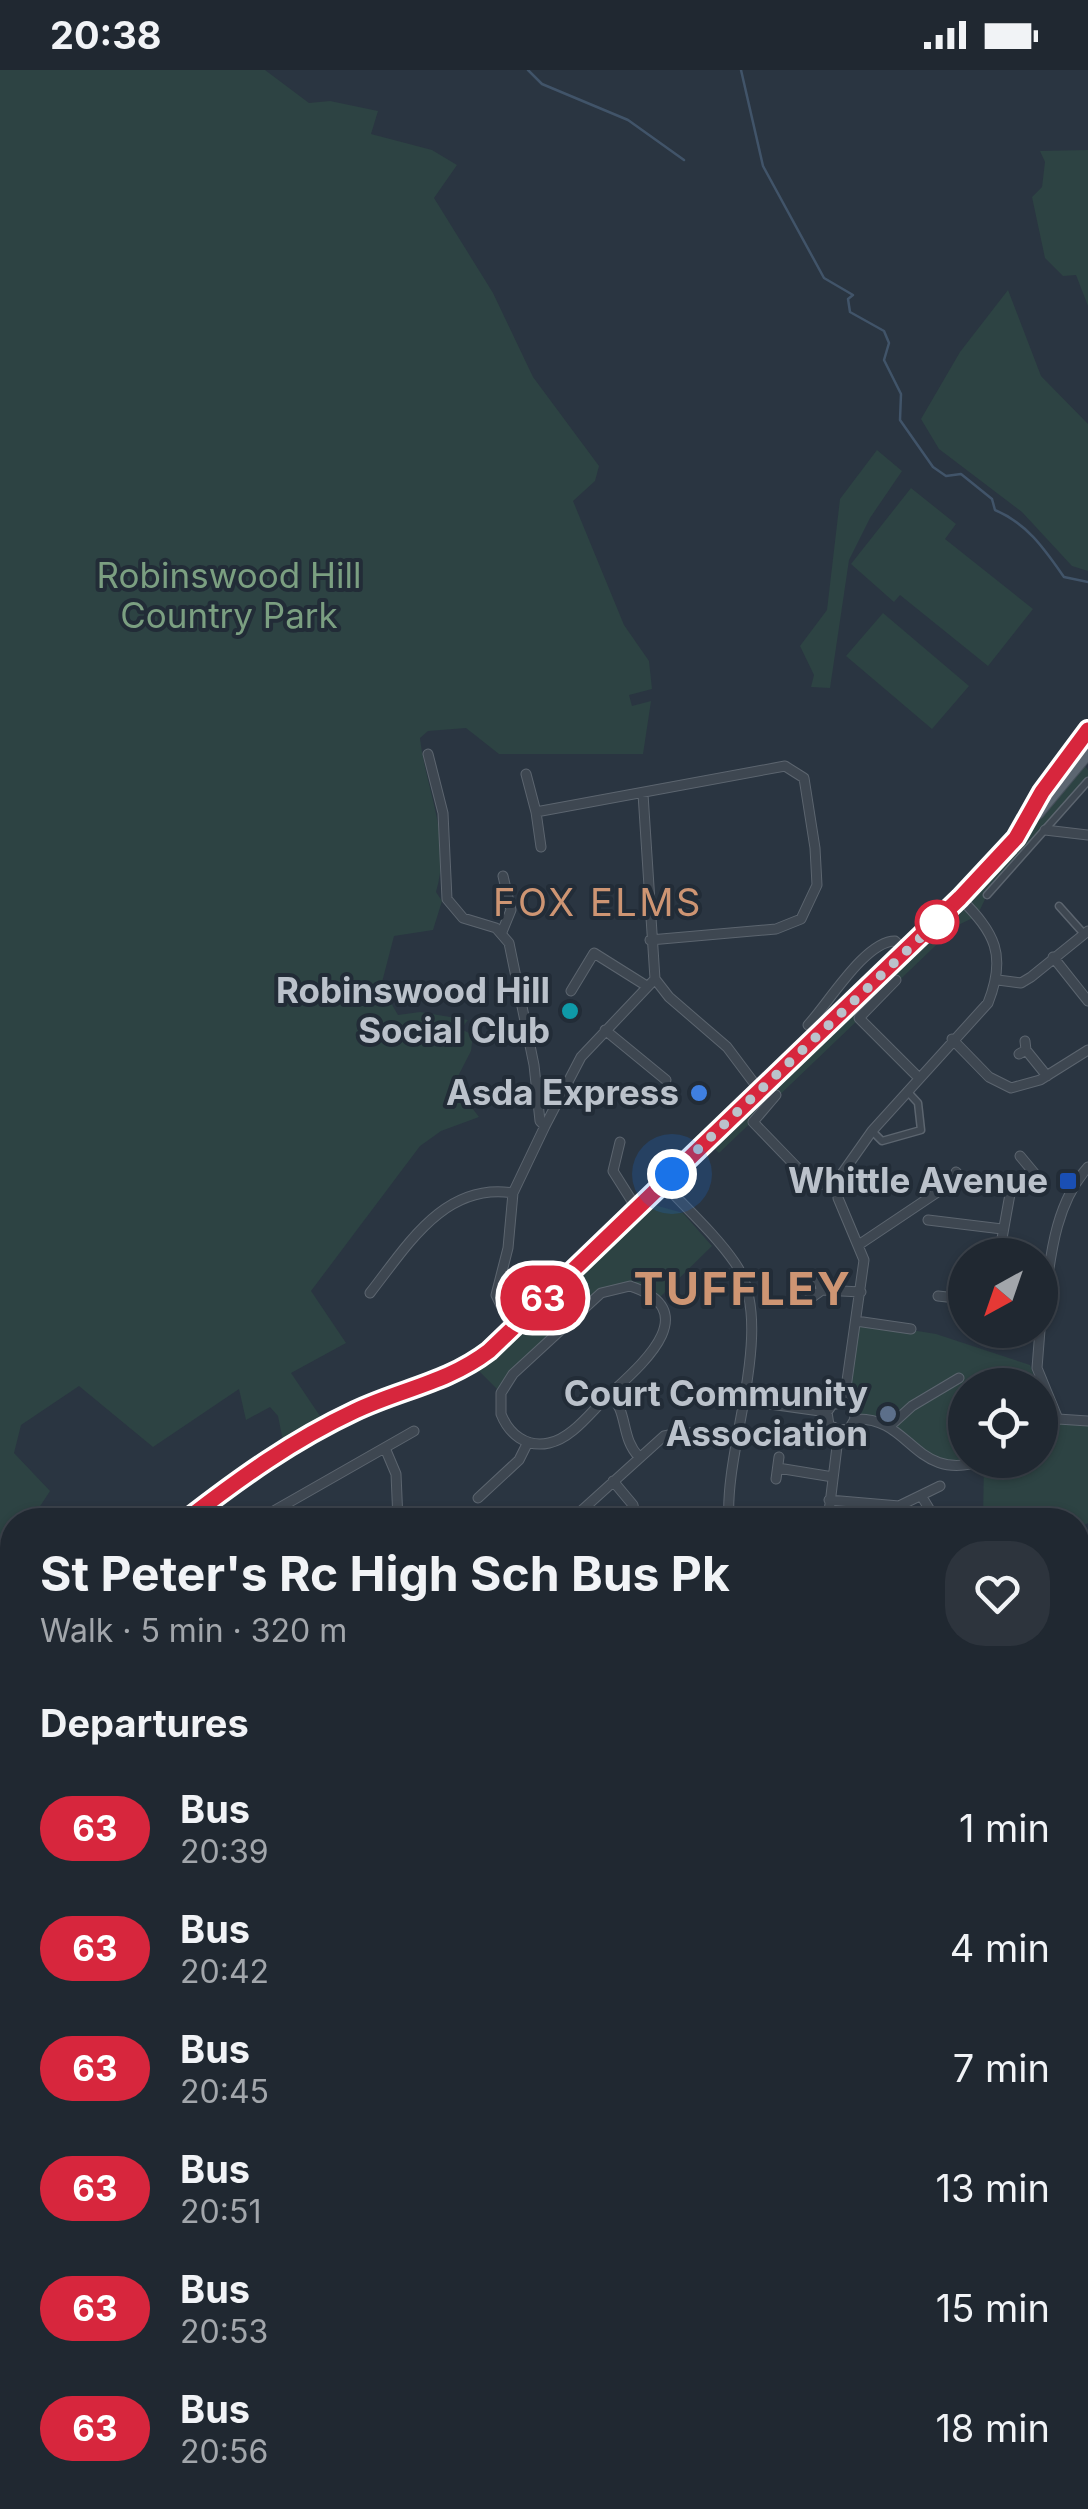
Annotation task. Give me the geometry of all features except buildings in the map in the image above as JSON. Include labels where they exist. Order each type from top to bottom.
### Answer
[{"type":"main road","points":[[1030,818],[1042,792],[1088,730]]},
{"type":"main road","points":[[203,1508],[288,1446],[360,1408],[458,1372],[512,1328],[662,1183],[768,1093],[960,898],[1088,751]]},
{"type":"street","points":[[428,754],[444,830],[447,899],[463,918],[502,932]]},
{"type":"street","points":[[536,812],[791,768],[807,787],[818,874],[801,919],[786,928],[650,940]]},
{"type":"street","points":[[526,774],[541,847]]},
{"type":"street","points":[[987,895],[1088,781]]},
{"type":"street","points":[[643,794],[655,978],[668,997],[727,1048],[768,1093],[753,1122],[812,1183],[837,1186]]},
{"type":"street","points":[[1046,830],[1088,835]]},
{"type":"street","points":[[503,876],[511,910],[502,932],[517,972],[540,1121],[544,1126]]},
{"type":"street","points":[[844,1402],[861,1292],[860,1244],[841,1210],[837,1186],[845,1165],[952,1039],[988,1003],[998,980],[991,934],[960,898]]},
{"type":"street","points":[[998,980],[1021,983],[1086,932],[1060,906]]},
{"type":"street","points":[[808,1024],[882,943],[895,941],[906,952]]},
{"type":"street","points":[[572,991],[594,953],[645,986]]},
{"type":"street","points":[[1053,957],[1088,1001]]},
{"type":"street","points":[[512,1328],[496,1295],[508,1248],[513,1193],[581,1058],[655,978]]},
{"type":"street","points":[[896,980],[860,1018],[919,1078]]},
{"type":"street","points":[[841,986],[854,1002]]},
{"type":"street","points":[[606,1030],[666,1080]]},
{"type":"street","points":[[952,1039],[998,1084],[1021,1087],[1048,1076],[1088,1050]]},
{"type":"street","points":[[1023,1048],[1048,1076]]},
{"type":"street","points":[[872,1131],[882,1141],[921,1130],[918,1102],[908,1091]]},
{"type":"street","points":[[617,1145],[613,1171],[617,1184],[637,1210]]},
{"type":"street","points":[[1001,1238],[1010,1194],[1037,1177],[1020,1156]]},
{"type":"street","points":[[1054,1238],[1070,1191],[1088,1167]]},
{"type":"street","points":[[860,1244],[960,1177],[956,1172]]},
{"type":"street","points":[[662,1183],[730,1257],[748,1288],[752,1338],[733,1441],[730,1508]]},
{"type":"street","points":[[366,1276],[373,1288],[433,1215],[467,1196],[488,1191],[513,1193]]},
{"type":"street","points":[[928,1220],[1002,1230]]},
{"type":"street","points":[[816,1275],[822,1290]]},
{"type":"street","points":[[630,1286],[656,1301],[664,1332],[656,1352],[610,1394],[561,1438],[528,1442],[511,1432],[501,1414],[506,1384],[601,1293],[630,1286]]},
{"type":"street","points":[[808,1300],[822,1290],[861,1292]]},
{"type":"street","points":[[944,1300],[948,1300]]},
{"type":"street","points":[[856,1321],[911,1330]]},
{"type":"street","points":[[890,1426],[912,1406],[948,1385]]},
{"type":"street","points":[[610,1394],[622,1408],[624,1439],[639,1458]]},
{"type":"street","points":[[742,1400],[827,1412]]},
{"type":"street","points":[[844,1402],[853,1407],[856,1419],[849,1428],[839,1430],[830,1425],[827,1412],[832,1405],[844,1402]]},
{"type":"street","points":[[856,1419],[890,1426],[917,1454],[948,1465]]},
{"type":"street","points":[[1058,1419],[1088,1422]]},
{"type":"street","points":[[829,1508],[839,1430]]},
{"type":"street","points":[[275,1508],[414,1431]]},
{"type":"street","points":[[584,1508],[664,1436],[676,1433],[733,1441]]},
{"type":"street","points":[[478,1498],[520,1460],[528,1442]]},
{"type":"street","points":[[385,1448],[396,1474],[397,1508]]},
{"type":"street","points":[[778,1468],[833,1476]]},
{"type":"street","points":[[613,1481],[634,1508]]},
{"type":"street","points":[[829,1500],[880,1507],[922,1497],[940,1486]]},
{"type":"street","points":[[922,1497],[929,1508]]},
{"type":"green space","name":"Robinswood Hill Country Park","points":[[0,70],[265,70],[309,103],[330,101],[378,111],[371,134],[432,150],[457,165],[434,198],[493,293],[533,377],[599,466],[595,481],[573,501],[624,625],[649,661],[652,689],[629,695],[632,706],[651,701],[643,754],[499,754],[466,728],[428,731],[420,738],[440,834],[436,892],[442,901],[433,930],[394,936],[381,986],[398,1015],[420,1012],[468,1020],[461,1029],[473,1035],[471,1051],[454,1084],[479,1117],[441,1131],[420,1146],[311,1291],[346,1343],[291,1373],[322,1419],[283,1441],[278,1416],[270,1407],[246,1420],[239,1389],[153,1447],[79,1386],[21,1425],[14,1453],[50,1491],[39,1508],[0,1508]]},
{"type":"green space","points":[[1088,150],[1088,306],[1076,275],[1063,276],[1045,258],[1032,197],[1042,187],[1045,162],[1040,151]]},
{"type":"green space","points":[[1008,290],[1041,376],[1088,424],[1088,571],[1072,566],[1022,512],[939,449],[921,419],[960,352]]},
{"type":"green space","points":[[877,450],[902,471],[870,518],[849,560],[830,688],[811,687],[814,675],[800,646],[827,610],[840,499]]},
{"type":"green space","points":[[911,488],[956,524],[945,539],[1033,609],[988,666],[900,595],[894,602],[851,564]]},
{"type":"green space","points":[[883,613],[969,686],[932,729],[846,656]]},
{"type":"green space","points":[[1080,760],[1088,770],[1088,781],[987,895],[977,916],[956,926],[719,1153],[707,1141],[849,1007]]},
{"type":"green space","points":[[651,1204],[683,1213],[712,1246],[659,1298],[641,1289],[609,1288],[513,1374],[501,1393],[478,1370],[503,1351],[619,1234],[639,1221]]},
{"type":"green space","points":[[856,1321],[936,1334],[948,1338],[948,1348],[978,1348],[1031,1368],[948,1368],[948,1463],[938,1464],[890,1426],[855,1419],[844,1402]]},
{"type":"green space","points":[[1058,1421],[1088,1421],[1088,1508],[983,1508],[984,1478],[1058,1478]]},
{"type":"waterway","points":[[528,70],[542,84],[628,120],[684,160]]},
{"type":"waterway","points":[[741,70],[763,166],[824,278],[853,295],[848,299],[850,312],[884,331],[889,343],[884,360],[901,394],[900,420],[933,467],[946,476],[961,474],[992,499],[995,510],[1035,539],[1064,577],[1088,582]]},
{"type":"bus line","name":"63","points":[[201,1508],[257,1464],[326,1425],[360,1408],[433,1385],[489,1351],[960,898],[1016,838],[1042,792],[1088,730]]},
{"type":"place","name":"Robinswood Hill Social Club","points":[[570,1011]]},
{"type":"place","name":"Asda Express","points":[[699,1093]]},
{"type":"place","name":"Whittle Avenue","points":[[1068,1181]]},
{"type":"place","name":"Court Community Association","points":[[888,1414]]},
{"type":"district","name":"FOX ELMS","points":[[598,903]]},
{"type":"district","name":"TUFFLEY","points":[[743,1289]]},
{"type":"route","points":[[672,1174],[937,922]]}]
